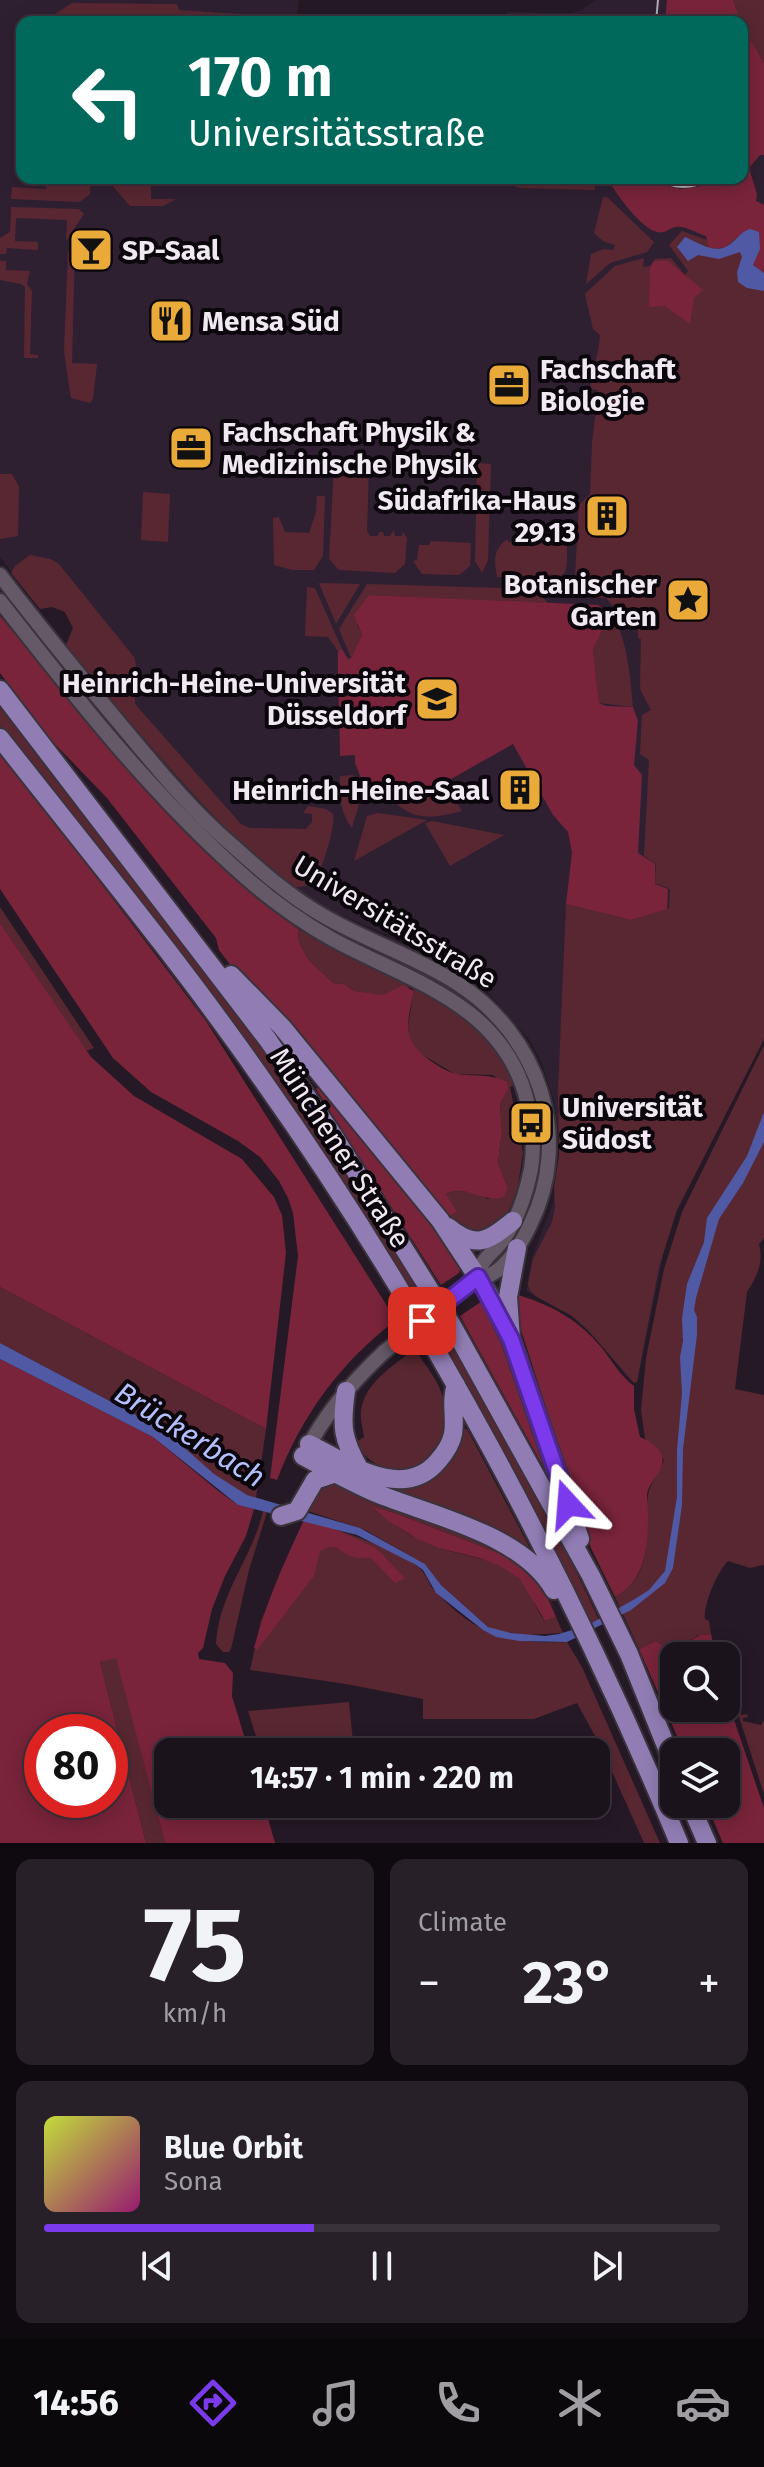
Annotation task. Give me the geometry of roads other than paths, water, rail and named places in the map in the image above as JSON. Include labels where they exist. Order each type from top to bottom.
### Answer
[{"type":"highway","name":"Münchener Straße","points":[[0,690],[268,1040],[333,1135],[453,1327],[595,1584],[629,1654],[663,1738]]},
{"type":"highway","name":"Münchener Straße","points":[[0,738],[158,939],[260,1076],[391,1278],[456,1385],[528,1520],[567,1608],[591,1647],[679,1843]]},
{"type":"highway","points":[[177,919],[197,932],[232,976],[282,1027],[440,1220],[463,1238],[475,1241],[493,1237],[513,1221]]},
{"type":"highway","points":[[440,1220],[471,1283],[511,1339]]},
{"type":"highway","points":[[517,1248],[508,1297],[511,1339],[595,1584]]},
{"type":"highway","points":[[306,1450],[391,1479],[415,1476],[435,1465],[447,1449],[453,1433],[452,1398],[456,1385]]},
{"type":"highway","points":[[346,1391],[343,1429],[347,1448],[360,1470]]},
{"type":"highway","points":[[306,1450],[336,1473],[372,1491],[508,1546],[536,1567],[567,1608]]},
{"type":"highway","points":[[281,1516],[297,1511],[309,1487],[319,1477],[336,1473]]},
{"type":"highway","points":[[696,1818],[707,1843]]},
{"type":"street","name":"Universitätsstraße","points":[[0,575],[152,763],[229,843],[282,888],[319,914],[441,974],[474,995],[523,1048],[547,1107],[548,1175],[517,1248],[494,1273],[471,1283],[384,1352],[346,1391],[306,1450]]},
{"type":"street","name":"Universitätsstraße","points":[[0,601],[142,774],[243,875],[300,919],[355,951],[449,996],[488,1029],[517,1072],[524,1089],[533,1151],[529,1178],[513,1221],[471,1283]]},
{"type":"water","points":[[750,229],[759,232],[760,249],[753,265],[764,273],[764,291],[747,288],[738,282],[740,252],[719,259],[698,255],[688,261],[677,247],[685,237],[707,247],[723,248]]},
{"type":"water","points":[[764,1112],[764,1142],[743,1183],[719,1219],[696,1298],[697,1335],[683,1449],[682,1505],[673,1568],[665,1583],[631,1610],[567,1642],[496,1637],[436,1593],[423,1570],[416,1565],[357,1535],[238,1505],[153,1437],[0,1359],[0,1343],[153,1424],[214,1474],[247,1495],[360,1528],[425,1564],[441,1585],[488,1627],[545,1636],[588,1625],[649,1590],[665,1571],[677,1497],[682,1393],[680,1357],[687,1284],[704,1242],[707,1218],[747,1156]]},
{"type":"tram line","points":[[657,16],[658,0]]},
{"type":"tram line","points":[[669,184],[684,187],[698,184]]},
{"type":"place","name":"SP-Saal","points":[[91,250]]},
{"type":"place","name":"Mensa Süd","points":[[171,321]]},
{"type":"place","name":"Fachschaft Biologie","points":[[509,385]]},
{"type":"place","name":"Fachschaft Physik & Medizinische Physik","points":[[191,448]]},
{"type":"place","name":"Südafrika-Haus 29.13","points":[[607,516]]},
{"type":"place","name":"Botanischer Garten","points":[[688,600]]},
{"type":"place","name":"Heinrich-Heine-Universität Düsseldorf","points":[[437,699]]},
{"type":"place","name":"Heinrich-Heine-Saal","points":[[520,790]]},
{"type":"place","name":"Universität Südost","points":[[531,1123]]},
{"type":"water label","name":"Brückerbach","points":[[190,1435]]}]
